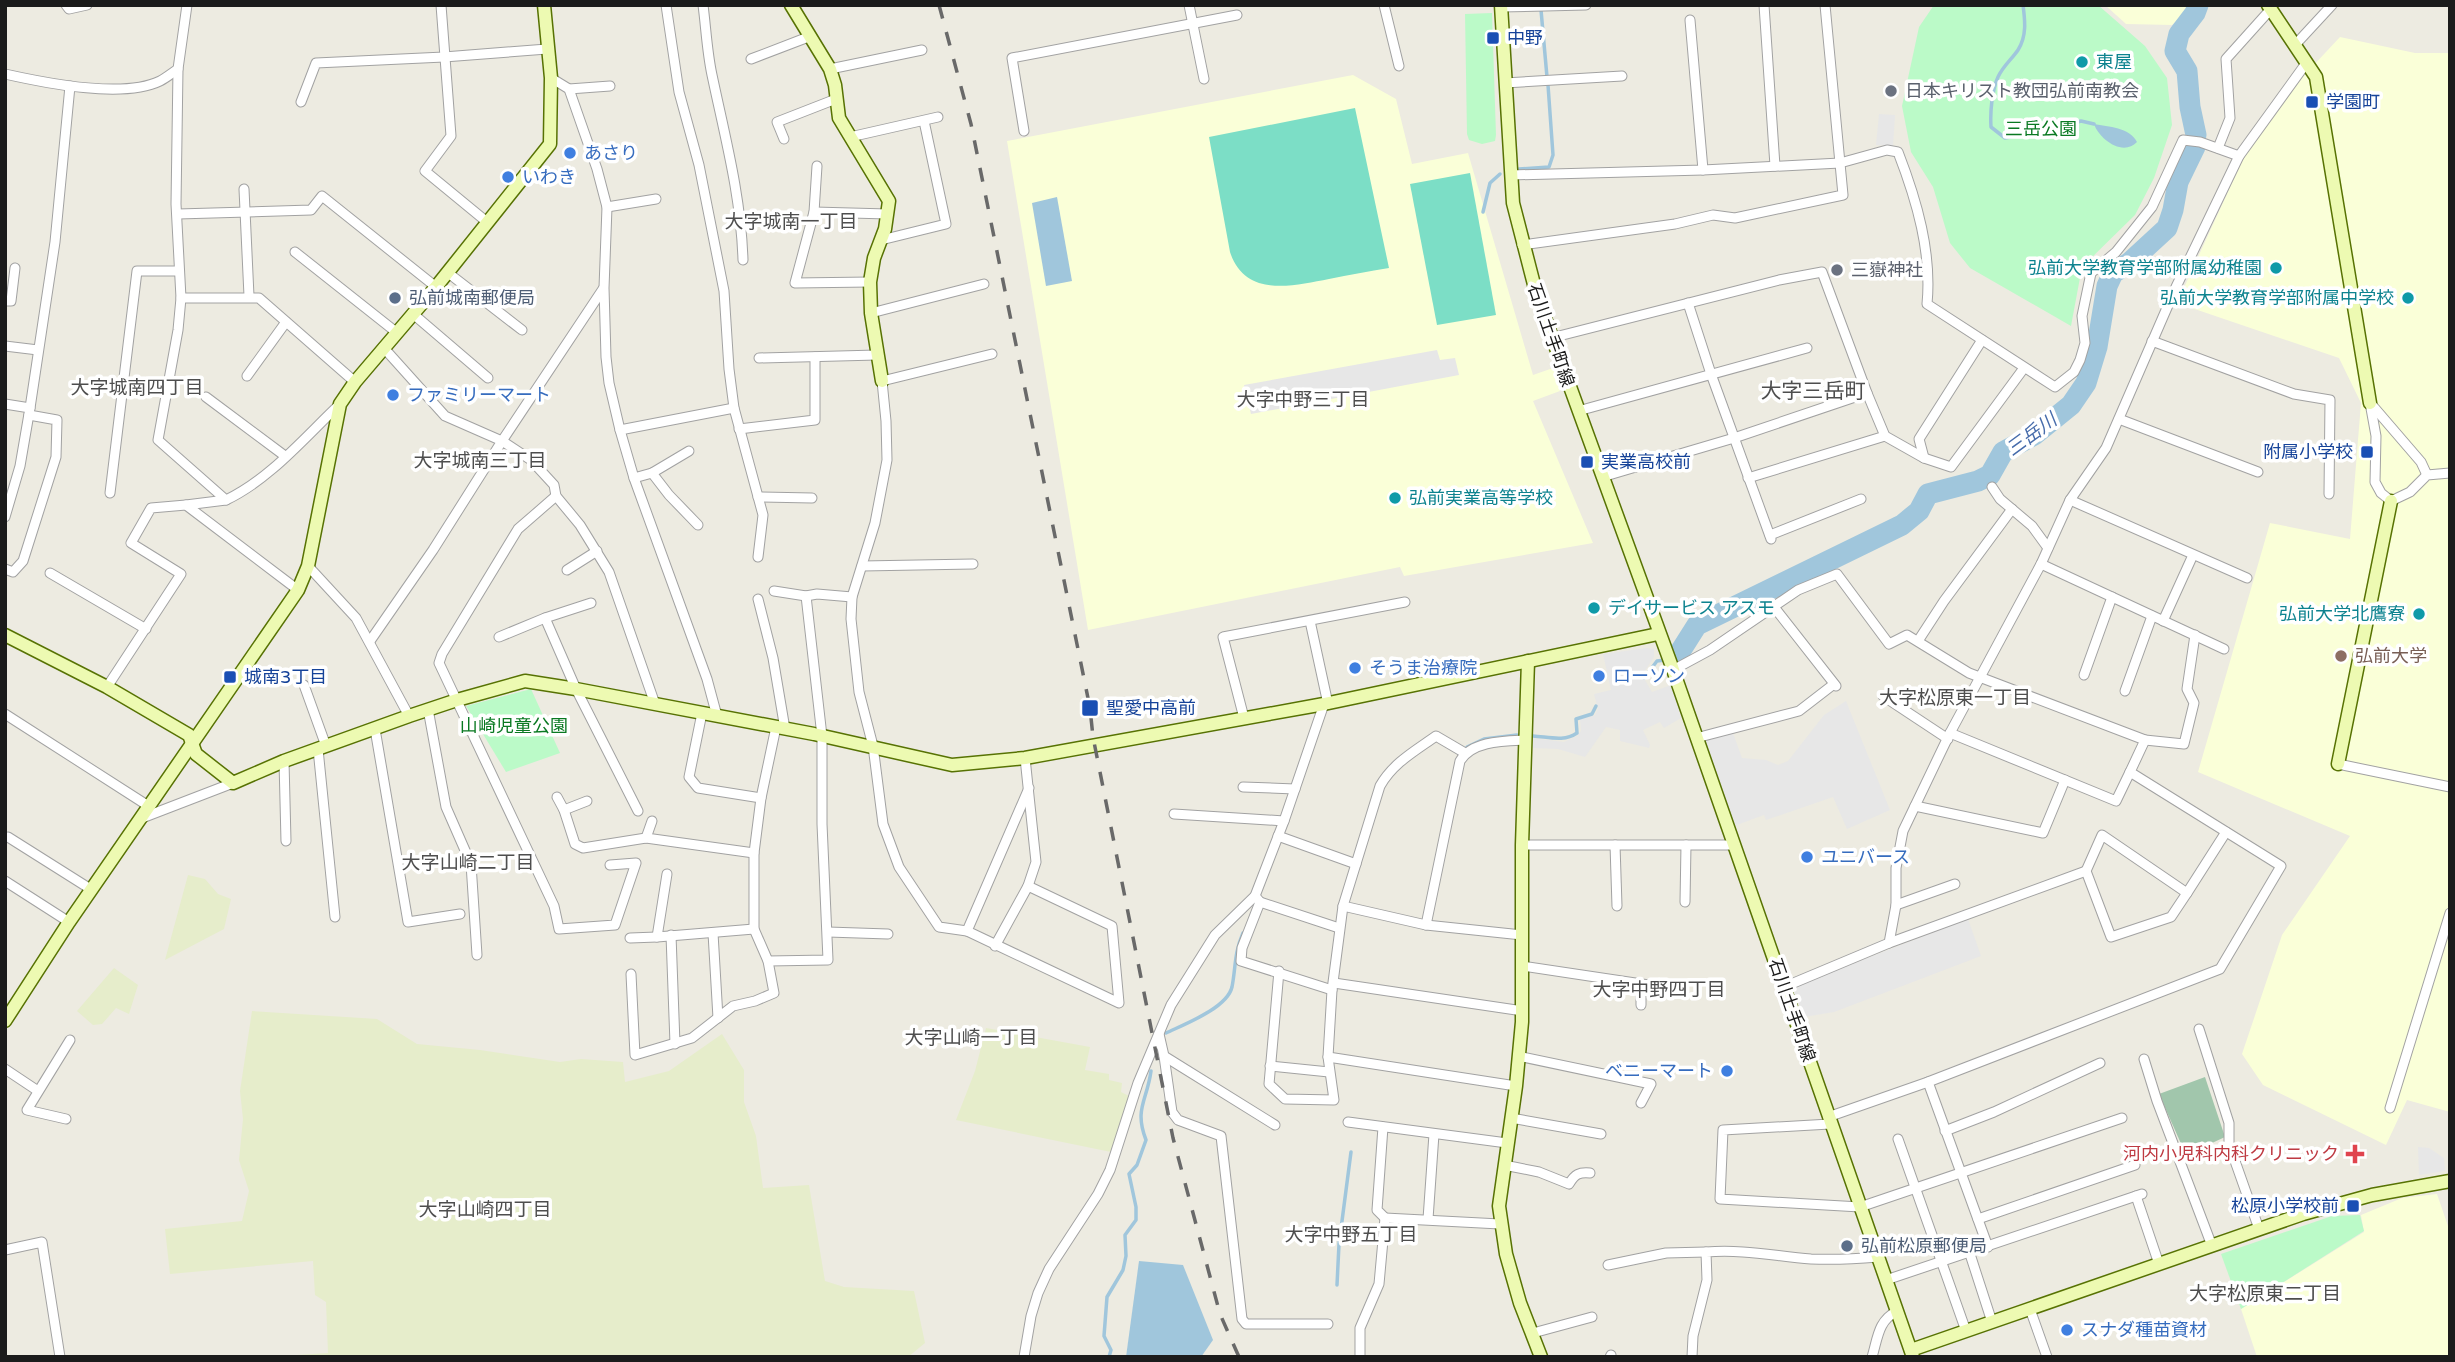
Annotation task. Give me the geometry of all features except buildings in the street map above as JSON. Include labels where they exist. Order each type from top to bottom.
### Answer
[{"type":"street","points":[[66,5],[69,9],[87,5]]},
{"type":"street","points":[[187,5],[178,69],[176,204],[181,298],[178,330],[158,440],[226,500]]},
{"type":"street","points":[[441,5],[451,136],[425,171],[487,222]]},
{"type":"street","points":[[107,687],[181,574],[131,543],[151,508],[226,500],[245,490],[285,456],[340,404],[383,347],[436,286],[550,144],[551,78],[544,5]]},
{"type":"street","points":[[666,5],[679,92],[699,165],[723,291],[734,408],[763,515],[758,557]]},
{"type":"street","points":[[703,5],[712,72],[729,142],[742,219],[743,260]]},
{"type":"street","points":[[791,5],[830,69],[839,118],[889,201],[870,282],[871,313],[886,421],[887,460],[881,494],[852,597],[850,619],[859,692],[873,747],[883,824],[899,867],[939,927],[967,931],[1119,1003],[1112,926],[1027,886]]},
{"type":"street","points":[[1189,5],[1203,79]]},
{"type":"street","points":[[1395,5],[1384,6],[1399,66]]},
{"type":"street","points":[[1501,6],[1586,5]]},
{"type":"street","points":[[1764,5],[1775,166]]},
{"type":"street","points":[[1522,245],[1675,224],[1713,215],[1735,218],[1843,195],[1825,5]]},
{"type":"street","points":[[2295,45],[2332,5]]},
{"type":"street","name":"石川土手町線","points":[[1501,6],[1513,203],[1522,245],[1551,338],[1672,667],[1912,1353]]},
{"type":"street","points":[[2218,148],[2230,118],[2226,59],[2269,8],[2316,77],[2376,436],[2375,482],[2381,493],[2391,501]]},
{"type":"street","points":[[1024,131],[1012,58],[1237,15]]},
{"type":"street","points":[[1690,20],[1703,170]]},
{"type":"street","points":[[751,59],[811,36]]},
{"type":"street","points":[[301,102],[316,63],[547,49]]},
{"type":"street","points":[[830,69],[922,50]]},
{"type":"street","points":[[1889,943],[1896,905],[1896,868],[1903,831],[2070,500],[2106,448],[2152,341],[2239,156],[2306,62]]},
{"type":"street","points":[[5,74],[70,86],[118,89],[143,87],[161,81],[178,69]]},
{"type":"street","points":[[1505,83],[1622,76]]},
{"type":"street","points":[[551,78],[569,89],[610,86]]},
{"type":"street","points":[[5,517],[20,466],[55,242],[70,86]]},
{"type":"street","points":[[569,89],[607,206],[604,288],[606,357],[620,430],[634,478],[707,679],[717,716]]},
{"type":"street","points":[[784,139],[777,122],[836,99]]},
{"type":"street","points":[[850,137],[938,117]]},
{"type":"street","points":[[881,240],[946,224],[924,121]]},
{"type":"street","points":[[1511,175],[1840,163],[1887,150],[1898,152],[1928,257],[1930,278],[1927,304],[2055,387],[2074,372],[2085,343],[2082,316],[2091,273],[2116,252],[2152,207],[2183,140],[2200,142],[2239,156]]},
{"type":"street","points":[[817,166],[814,212],[795,283],[870,282]]},
{"type":"street","points":[[244,189],[249,296]]},
{"type":"street","points":[[178,214],[311,210],[322,196],[436,286]]},
{"type":"street","points":[[607,206],[656,198]]},
{"type":"street","points":[[814,212],[888,214]]},
{"type":"street","points":[[295,252],[396,332]]},
{"type":"street","points":[[5,301],[11,301],[15,268]]},
{"type":"street","points":[[110,492],[137,271],[178,271]]},
{"type":"street","points":[[447,272],[522,330]]},
{"type":"street","points":[[1551,338],[1779,279],[1822,272],[1885,436],[1924,458],[1951,467],[2024,368]]},
{"type":"street","points":[[871,313],[984,284]]},
{"type":"street","points":[[370,641],[433,550],[604,288]]},
{"type":"street","points":[[181,298],[259,298],[355,382]]},
{"type":"street","points":[[1688,303],[1770,537],[1861,499]]},
{"type":"street","points":[[412,313],[488,378]]},
{"type":"street","points":[[247,376],[286,322]]},
{"type":"street","points":[[1924,458],[1919,439],[1982,340]]},
{"type":"street","points":[[2152,341],[2294,394],[2330,400],[2329,494]]},
{"type":"street","points":[[5,345],[38,350]]},
{"type":"street","points":[[383,347],[445,416],[502,441],[531,460],[554,485],[556,496],[580,525],[609,572],[655,704]]},
{"type":"street","points":[[1578,411],[1807,348]]},
{"type":"street","points":[[881,381],[992,354]]},
{"type":"street","points":[[759,358],[877,355]]},
{"type":"street","points":[[739,429],[815,420],[815,357]]},
{"type":"street","points":[[1602,477],[1734,438],[1867,393]]},
{"type":"street","points":[[206,397],[285,456]]},
{"type":"street","points":[[2370,403],[2421,462],[2427,475]]},
{"type":"street","points":[[5,404],[57,420],[56,457],[23,561],[13,572],[5,569]]},
{"type":"street","points":[[5,1021],[69,922],[298,590],[308,566],[340,404]]},
{"type":"street","points":[[620,430],[734,408]]},
{"type":"street","points":[[2119,419],[2258,472]]},
{"type":"street","points":[[1748,478],[1885,436]]},
{"type":"street","points":[[634,478],[652,473],[689,452]]},
{"type":"street","points":[[652,473],[698,525]]},
{"type":"street","points":[[2391,501],[2410,492],[2427,475],[2450,473]]},
{"type":"street","points":[[1992,487],[2000,499],[2032,526],[2048,548]]},
{"type":"street","points":[[556,496],[518,529],[439,663],[554,906],[559,929],[615,925],[636,863],[610,865]]},
{"type":"street","points":[[758,497],[812,498]]},
{"type":"street","points":[[2070,500],[2247,578]]},
{"type":"street","points":[[2391,501],[2338,764],[2450,787]]},
{"type":"street","points":[[186,505],[298,590]]},
{"type":"street","points":[[1918,640],[2012,509]]},
{"type":"street","points":[[567,570],[597,551]]},
{"type":"street","points":[[2163,621],[2193,555]]},
{"type":"street","points":[[862,566],[973,564]]},
{"type":"street","points":[[2040,564],[2224,649]]},
{"type":"street","points":[[308,566],[356,618],[409,716]]},
{"type":"street","points":[[50,573],[146,628]]},
{"type":"street","points":[[1672,667],[1710,650],[1798,590],[1837,574],[1889,644],[1907,635],[1969,673],[2145,740],[2184,744],[2194,703],[2188,689],[2195,635]]},
{"type":"street","points":[[774,591],[806,596],[817,594],[852,597]]},
{"type":"street","points":[[768,961],[828,960],[822,824],[822,736],[806,596]]},
{"type":"street","points":[[2084,675],[2112,597]]},
{"type":"street","points":[[631,974],[635,1055],[692,1038],[733,1006],[774,993],[768,961],[754,929],[754,853],[761,798],[780,728],[773,658],[758,600]]},
{"type":"street","points":[[1244,718],[1223,637],[1405,602]]},
{"type":"street","points":[[499,637],[591,603]]},
{"type":"street","points":[[1696,738],[1799,711],[1835,685],[1774,607]]},
{"type":"street","points":[[2125,691],[2152,616]]},
{"type":"street","points":[[545,618],[576,689],[638,811]]},
{"type":"street","points":[[1310,621],[1326,704],[1278,836],[1242,948],[1241,961],[1333,986],[1523,1011]]},
{"type":"street","points":[[140,818],[284,761],[428,709],[525,681],[822,736],[952,765],[1025,758],[1326,704],[1658,634]]},
{"type":"street","points":[[5,635],[107,687],[189,735],[196,754],[233,783]]},
{"type":"street","points":[[1528,661],[1522,845],[1523,1011],[1516,1086],[1499,1206],[1500,1224],[1520,1303],[1541,1357]]},
{"type":"street","points":[[304,685],[322,748],[335,917]]},
{"type":"street","points":[[1883,696],[1949,736],[2116,801],[2145,740]]},
{"type":"street","points":[[428,709],[446,807],[471,864],[477,955]]},
{"type":"street","points":[[702,713],[689,777],[698,788],[761,798]]},
{"type":"street","points":[[5,714],[150,807]]},
{"type":"street","points":[[375,729],[408,922],[460,914]]},
{"type":"street","points":[[1279,971],[1269,1084],[1285,1099],[1334,1100],[1328,1057],[1339,928],[1343,906],[1380,786],[1387,773],[1398,762],[1437,736],[1465,752]]},
{"type":"street","points":[[1426,925],[1460,761],[1465,752],[1493,742],[1525,740]]},
{"type":"street","points":[[995,946],[1027,886],[1036,862],[1025,758]]},
{"type":"street","points":[[284,761],[286,841]]},
{"type":"street","points":[[2122,1118],[1860,1207],[1720,1199],[1723,1129],[1829,1121],[2220,969],[2281,866],[2130,772]]},
{"type":"street","points":[[1916,806],[2043,833],[2065,780]]},
{"type":"street","points":[[1243,787],[1295,789]]},
{"type":"street","points":[[967,931],[1029,788]]},
{"type":"street","points":[[557,797],[575,844],[583,848],[646,838],[754,853]]},
{"type":"street","points":[[564,810],[587,801]]},
{"type":"street","points":[[1174,814],[1284,821]]},
{"type":"street","points":[[646,838],[652,821]]},
{"type":"street","points":[[2187,893],[2102,835],[2086,870],[2111,937],[2171,917],[2187,893],[2226,832]]},
{"type":"street","points":[[1278,836],[1356,864]]},
{"type":"street","points":[[8,837],[92,890]]},
{"type":"street","points":[[1522,845],[1734,845]]},
{"type":"street","points":[[1615,845],[1617,906]]},
{"type":"street","points":[[1685,902],[1686,845]]},
{"type":"street","points":[[1784,987],[1889,943],[2086,870]]},
{"type":"street","points":[[657,937],[667,874]]},
{"type":"street","points":[[5,881],[69,922]]},
{"type":"street","points":[[1896,905],[1955,884]]},
{"type":"street","points":[[1258,899],[1339,928]]},
{"type":"street","points":[[1024,1357],[1038,1293],[1049,1269],[1098,1194],[1110,1170],[1138,1083],[1171,1005],[1215,935],[1258,899]]},
{"type":"street","points":[[1343,906],[1426,925],[1522,935]]},
{"type":"street","points":[[2390,1108],[2450,913]]},
{"type":"street","points":[[630,939],[754,929]]},
{"type":"street","points":[[828,932],[888,934]]},
{"type":"street","points":[[713,933],[718,1018]]},
{"type":"street","points":[[671,935],[675,1044]]},
{"type":"street","points":[[1522,966],[1662,987]]},
{"type":"street","points":[[1641,984],[1641,1005]]},
{"type":"street","points":[[2199,1029],[2229,1123],[2229,1144],[2259,1229]]},
{"type":"street","points":[[1159,1034],[1172,1112],[1178,1120],[1221,1136],[1242,1319],[1246,1324],[1328,1324]]},
{"type":"street","points":[[66,1119],[27,1110],[70,1040]]},
{"type":"street","points":[[1164,1056],[1275,1125]]},
{"type":"street","points":[[1518,1056],[1651,1084],[1641,1103]]},
{"type":"street","points":[[1328,1057],[1516,1086]]},
{"type":"street","points":[[2144,1059],[2157,1101],[2212,1246]]},
{"type":"street","points":[[1945,1131],[1994,1112],[2100,1063]]},
{"type":"street","points":[[1270,1066],[1329,1072]]},
{"type":"street","points":[[5,1069],[38,1091]]},
{"type":"street","points":[[1928,1082],[1988,1247]]},
{"type":"street","points":[[1511,1118],[1601,1134]]},
{"type":"street","points":[[1348,1122],[1507,1143]]},
{"type":"street","points":[[1383,1127],[1377,1210],[1385,1218],[1500,1224]]},
{"type":"street","points":[[1428,1219],[1434,1134]]},
{"type":"street","points":[[1898,1139],[1966,1331]]},
{"type":"street","points":[[1504,1165],[1539,1172],[1569,1184],[1573,1176],[1580,1172],[1590,1173]]},
{"type":"street","points":[[1978,1219],[2135,1165]]},
{"type":"street","points":[[1912,1353],[1966,1331],[2259,1229],[2361,1198],[2450,1181]]},
{"type":"street","points":[[1886,1280],[2139,1195],[2158,1264]]},
{"type":"street","points":[[1360,1357],[1360,1328],[1380,1284],[1385,1218]]},
{"type":"street","points":[[5,1250],[42,1241],[60,1357]]},
{"type":"street","points":[[1608,1265],[1666,1253],[1746,1250],[1809,1259],[1878,1258]]},
{"type":"street","points":[[1969,1251],[1992,1322]]},
{"type":"street","points":[[1692,1357],[1693,1336],[1707,1280],[1706,1252]]},
{"type":"street","points":[[2030,1309],[2047,1357]]},
{"type":"street","points":[[1872,1357],[1885,1317],[1897,1311]]},
{"type":"street","points":[[1533,1333],[1592,1317]]},
{"type":"shaded area","points":[[2105,5],[2186,5],[2186,12],[2172,25],[2126,24]]},
{"type":"shaded area","name":"弘前大学","points":[[2340,37],[2415,53],[2450,53],[2450,1112],[2407,1100],[2386,1145],[2263,1085],[2242,1054],[2282,935],[2350,836],[2198,772],[2270,523],[2350,539],[2361,403],[2339,358],[2177,303],[2243,159],[2297,83]]},
{"type":"shaded area","points":[[1353,75],[1396,99],[1412,164],[1468,153],[1533,375],[1553,368],[1560,391],[1533,401],[1593,543],[1404,576],[1400,567],[1088,630],[1007,141]]},
{"type":"shaded area","points":[[1879,114],[1895,115],[1893,146],[1876,145]]},
{"type":"shaded area","points":[[1437,350],[1440,360],[1455,358],[1459,375],[1251,414],[1244,385]]},
{"type":"shaded area","points":[[1654,649],[1654,657],[1642,675],[1652,692],[1671,685],[1681,718],[1664,728],[1660,722],[1643,730],[1649,748],[1620,741],[1620,730],[1606,727],[1585,757],[1558,749],[1533,748],[1533,738],[1564,742],[1577,736],[1581,731],[1580,719],[1595,715],[1598,709],[1594,694],[1611,690],[1603,654]]},
{"type":"shaded area","points":[[1846,701],[1890,810],[1847,829],[1833,797],[1766,820],[1764,815],[1734,826],[1704,739],[1733,733],[1742,758],[1766,760],[1778,765],[1788,761],[1824,715]]},
{"type":"shaded area","points":[[188,875],[205,879],[218,894],[231,899],[224,929],[165,960]]},
{"type":"shaded area","points":[[1968,919],[1981,956],[1834,1012],[1804,1017],[1794,992],[1800,984]]},
{"type":"shaded area","points":[[114,968],[138,985],[129,1014],[116,1008],[102,1024],[93,1025],[77,1011]]},
{"type":"shaded area","points":[[252,1011],[377,1019],[417,1044],[560,1062],[581,1059],[623,1062],[625,1082],[669,1071],[722,1034],[744,1070],[744,1102],[756,1136],[763,1188],[809,1185],[825,1281],[844,1287],[914,1291],[925,1343],[908,1357],[266,1357],[328,1353],[326,1302],[315,1295],[313,1261],[170,1274],[165,1229],[242,1221],[249,1191],[239,1160],[243,1119],[240,1091]]},
{"type":"shaded area","points":[[986,1028],[1090,1047],[1085,1070],[1109,1074],[1109,1080],[1122,1083],[1121,1092],[1129,1096],[1111,1152],[956,1120],[975,1071]]},
{"type":"shaded area","points":[[2205,1077],[2225,1137],[2186,1155],[2159,1094]]},
{"type":"shaded area","points":[[2418,1147],[2429,1148],[2444,1158],[2445,1171],[2419,1175]]},
{"type":"shaded area","points":[[2437,1194],[2450,1232],[2450,1357],[2257,1357],[2241,1309],[2364,1232],[2361,1215],[2402,1198]]},
{"type":"green space","name":"三岳公園","points":[[1934,5],[2098,5],[2145,46],[2167,78],[2172,125],[2154,178],[2135,215],[2082,267],[2071,326],[1970,268],[1950,243],[1933,187],[1911,152],[1902,106],[1919,27]]},
{"type":"green space","points":[[1492,13],[1496,135],[1495,141],[1482,144],[1469,140],[1467,134],[1465,14]]},
{"type":"green space","points":[[1355,108],[1389,268],[1285,286],[1258,283],[1247,277],[1237,267],[1230,252],[1209,137]]},
{"type":"green space","points":[[1470,173],[1496,315],[1437,325],[1410,184]]},
{"type":"green space","name":"山崎児童公園","points":[[531,689],[560,753],[506,772],[466,706]]},
{"type":"green space","points":[[2360,1215],[2364,1231],[2241,1309],[2221,1254],[2332,1216]]},
{"type":"water","points":[[2094,124],[2129,133],[2137,142],[2125,148],[2119,147],[2106,140]]},
{"type":"water","points":[[1057,197],[1072,281],[1046,286],[1032,203]]},
{"type":"water","points":[[1139,1261],[1183,1265],[1213,1340],[1201,1357],[1126,1357]]},
{"type":"waterway","points":[[2023,5],[2023,39],[1996,82],[1991,127],[2005,138],[2081,121],[2094,124]]},
{"type":"waterway","name":"三岳川","points":[[2196,135],[2187,71],[2175,51],[2179,34],[2198,5]]},
{"type":"waterway","points":[[1541,10],[1547,77]]},
{"type":"waterway","points":[[1519,169],[1549,167],[1553,155],[1548,85]]},
{"type":"waterway","name":"三岳川","points":[[1678,655],[1697,625],[1902,525],[1919,511],[1928,494],[1978,481],[1990,475],[2003,452],[2034,435],[2071,405],[2086,383],[2097,347],[2107,286],[2113,273],[2129,263],[2167,228],[2178,182],[2195,147]]},
{"type":"waterway","points":[[1483,212],[1490,183],[1500,174]]},
{"type":"waterway","points":[[1644,678],[1657,661],[1665,660]]},
{"type":"waterway","points":[[1533,736],[1572,736],[1577,733],[1576,719],[1592,714],[1596,706]]},
{"type":"waterway","points":[[1467,747],[1484,739],[1517,735]]},
{"type":"waterway","points":[[1166,1033],[1204,1015],[1229,995],[1243,933]]},
{"type":"waterway","points":[[1109,1357],[1111,1350],[1104,1336],[1107,1297],[1123,1270],[1126,1256],[1125,1235],[1136,1220],[1129,1174],[1137,1165],[1146,1140],[1141,1112],[1151,1071]]},
{"type":"waterway","points":[[1337,1285],[1339,1244],[1351,1152]]},
{"type":"railway","points":[[939,5],[971,124],[1090,708],[1093,737],[1173,1138],[1220,1314],[1239,1357]]},
{"type":"place","name":"中野","points":[[1493,38]]},
{"type":"place","name":"東屋","points":[[2082,62]]},
{"type":"place","name":"日本キリスト教団弘前南教会","points":[[1891,91]]},
{"type":"place","name":"学園町","points":[[2312,102]]},
{"type":"place","name":"あさり","points":[[570,153]]},
{"type":"place","name":"いわき","points":[[508,177]]},
{"type":"place","name":"弘前大学教育学部附属幼稚園","points":[[2276,268]]},
{"type":"place","name":"三嶽神社","points":[[1837,270]]},
{"type":"place","name":"弘前城南郵便局","points":[[395,298]]},
{"type":"place","name":"弘前大学教育学部附属中学校","points":[[2408,298]]},
{"type":"place","name":"ファミリーマート","points":[[393,395]]},
{"type":"place","name":"附属小学校","points":[[2367,452]]},
{"type":"place","name":"実業高校前","points":[[1587,462]]},
{"type":"place","name":"弘前実業高等学校","points":[[1395,498]]},
{"type":"place","name":"デイサービス アスモ","points":[[1594,608]]},
{"type":"place","name":"弘前大学北鷹寮","points":[[2419,614]]},
{"type":"place","name":"弘前大学","points":[[2341,656]]},
{"type":"place","name":"そうま治療院","points":[[1355,668]]},
{"type":"place","name":"ローソン","points":[[1599,676]]},
{"type":"place","name":"城南3丁目","points":[[230,677]]},
{"type":"place","name":"聖愛中高前","points":[[1090,708]]},
{"type":"place","name":"ユニバース","points":[[1807,857]]},
{"type":"place","name":"ベニーマート","points":[[1727,1071]]},
{"type":"place","name":"河内小児科内科クリニック","points":[[2355,1154]]},
{"type":"place","name":"松原小学校前","points":[[2353,1206]]},
{"type":"place","name":"弘前松原郵便局","points":[[1847,1246]]},
{"type":"place","name":"スナダ種苗資材","points":[[2067,1330]]},
{"type":"district","name":"大字城南一丁目","points":[[791,221]]},
{"type":"district","name":"大字城南四丁目","points":[[137,387]]},
{"type":"district","name":"大字三岳町","points":[[1813,391]]},
{"type":"district","name":"大字中野三丁目","points":[[1303,399]]},
{"type":"district","name":"大字城南三丁目","points":[[480,460]]},
{"type":"district","name":"大字松原東一丁目","points":[[1955,697]]},
{"type":"district","name":"大字山崎二丁目","points":[[468,862]]},
{"type":"district","name":"大字中野四丁目","points":[[1659,989]]},
{"type":"district","name":"大字山崎一丁目","points":[[971,1037]]},
{"type":"district","name":"大字山崎四丁目","points":[[485,1209]]},
{"type":"district","name":"大字中野五丁目","points":[[1351,1234]]},
{"type":"district","name":"大字松原東二丁目","points":[[2265,1293]]}]
